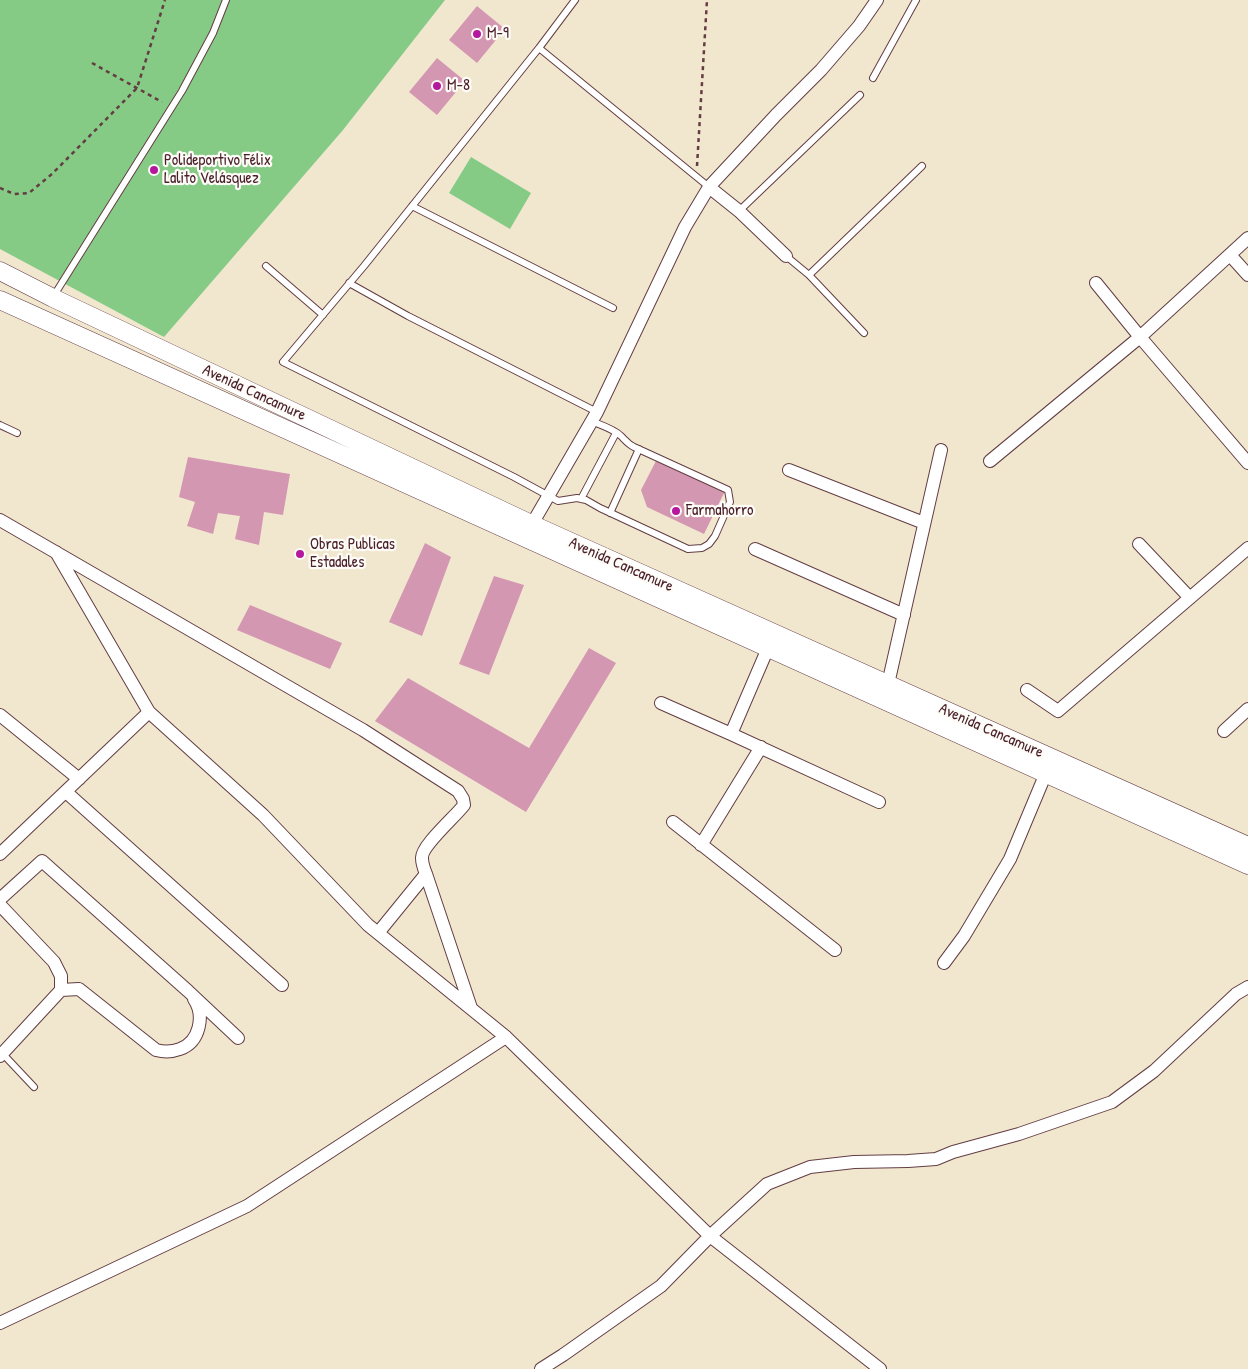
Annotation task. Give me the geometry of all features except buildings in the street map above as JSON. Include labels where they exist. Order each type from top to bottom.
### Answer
[{"type":"main road","name":"Avenida Cancamure","points":[[0,271],[768,648],[1248,865]]},
{"type":"main road","name":"Avenida Cancamure","points":[[0,300],[528,531],[888,684],[1248,846]]},
{"type":"street","points":[[528,531],[594,416],[685,228],[709,187],[821,70],[859,26],[878,0]]},
{"type":"street","points":[[709,187],[739,211],[786,256]]},
{"type":"street","points":[[990,461],[1140,338],[1248,238]]},
{"type":"street","points":[[1230,255],[1248,276]]},
{"type":"street","points":[[1096,282],[1140,338],[1248,463]]},
{"type":"street","points":[[42,318],[53,298]]},
{"type":"street","points":[[888,684],[941,450]]},
{"type":"street","points":[[789,470],[924,523]]},
{"type":"street","points":[[0,520],[363,730],[458,791],[464,805],[423,852],[422,858],[471,1009]]},
{"type":"street","points":[[1139,544],[1190,598]]},
{"type":"street","points":[[1027,690],[1058,711],[1248,548]]},
{"type":"street","points":[[755,549],[904,615]]},
{"type":"street","points":[[56,552],[149,712],[263,815],[368,925],[506,1037],[710,1236],[880,1369]]},
{"type":"street","points":[[731,734],[768,648]]},
{"type":"street","points":[[661,703],[879,802]]},
{"type":"street","points":[[1224,731],[1248,709]]},
{"type":"street","points":[[0,854],[149,712]]},
{"type":"street","points":[[0,715],[78,779]]},
{"type":"street","points":[[701,845],[761,747]]},
{"type":"street","points":[[944,963],[964,936],[1010,858],[1046,773]]},
{"type":"street","points":[[66,792],[282,985]]},
{"type":"street","points":[[673,822],[835,950]]},
{"type":"street","points":[[0,899],[42,861],[238,1038]]},
{"type":"street","points":[[378,933],[426,874]]},
{"type":"street","points":[[0,905],[54,962],[61,976],[61,990],[1,1054]]},
{"type":"street","points":[[541,1369],[563,1356],[661,1286],[710,1236],[767,1184],[810,1167],[854,1162],[936,1159],[953,1152],[1019,1134],[1112,1102],[1154,1071],[1236,994],[1248,987]]},
{"type":"street","points":[[61,990],[79,989],[156,1050],[163,1052],[180,1049],[186,1045],[200,1024],[200,1015],[196,1003],[188,991]]},
{"type":"street","points":[[0,1323],[247,1206],[506,1037]]},
{"type":"street","points":[[0,1038],[16,1039]]},
{"type":"lane","points":[[53,298],[182,91],[213,33],[226,0]]},
{"type":"lane","points":[[349,283],[594,416],[621,436],[625,442],[728,490],[730,502],[715,536],[709,544],[695,550],[688,549],[586,500],[577,498],[558,501],[514,477],[283,362],[412,206],[539,48],[575,0]]},
{"type":"lane","points":[[873,78],[916,0]]},
{"type":"lane","points":[[539,48],[709,187]]},
{"type":"lane","points":[[739,211],[860,95]]},
{"type":"lane","points":[[808,275],[922,166]]},
{"type":"lane","points":[[412,206],[613,308]]},
{"type":"lane","points":[[786,256],[808,275],[864,333]]},
{"type":"lane","points":[[266,266],[323,315]]},
{"type":"lane","points":[[0,425],[17,433]]},
{"type":"lane","points":[[582,499],[616,432]]},
{"type":"lane","points":[[610,512],[639,449]]},
{"type":"lane","points":[[1,1054],[34,1087]]},
{"type":"path","points":[[0,188],[14,194],[29,193],[52,174],[137,88],[165,0]]},
{"type":"path","points":[[697,177],[707,0]]},
{"type":"path","points":[[92,63],[171,107]]},
{"type":"green space","name":"Polideportivo Félix Lalito Velásquez","points":[[0,0],[445,0],[343,130],[164,337],[0,249]]},
{"type":"green space","points":[[471,157],[531,193],[510,229],[449,193]]},
{"type":"place","name":"M-9","points":[[477,34]]},
{"type":"place","name":"M-8","points":[[437,86]]},
{"type":"place","name":"Polideportivo Félix Lalito Velásquez","points":[[154,170]]},
{"type":"place","name":"Farmahorro","points":[[676,511]]},
{"type":"place","name":"Obras Publicas Estadales","points":[[300,554]]}]
